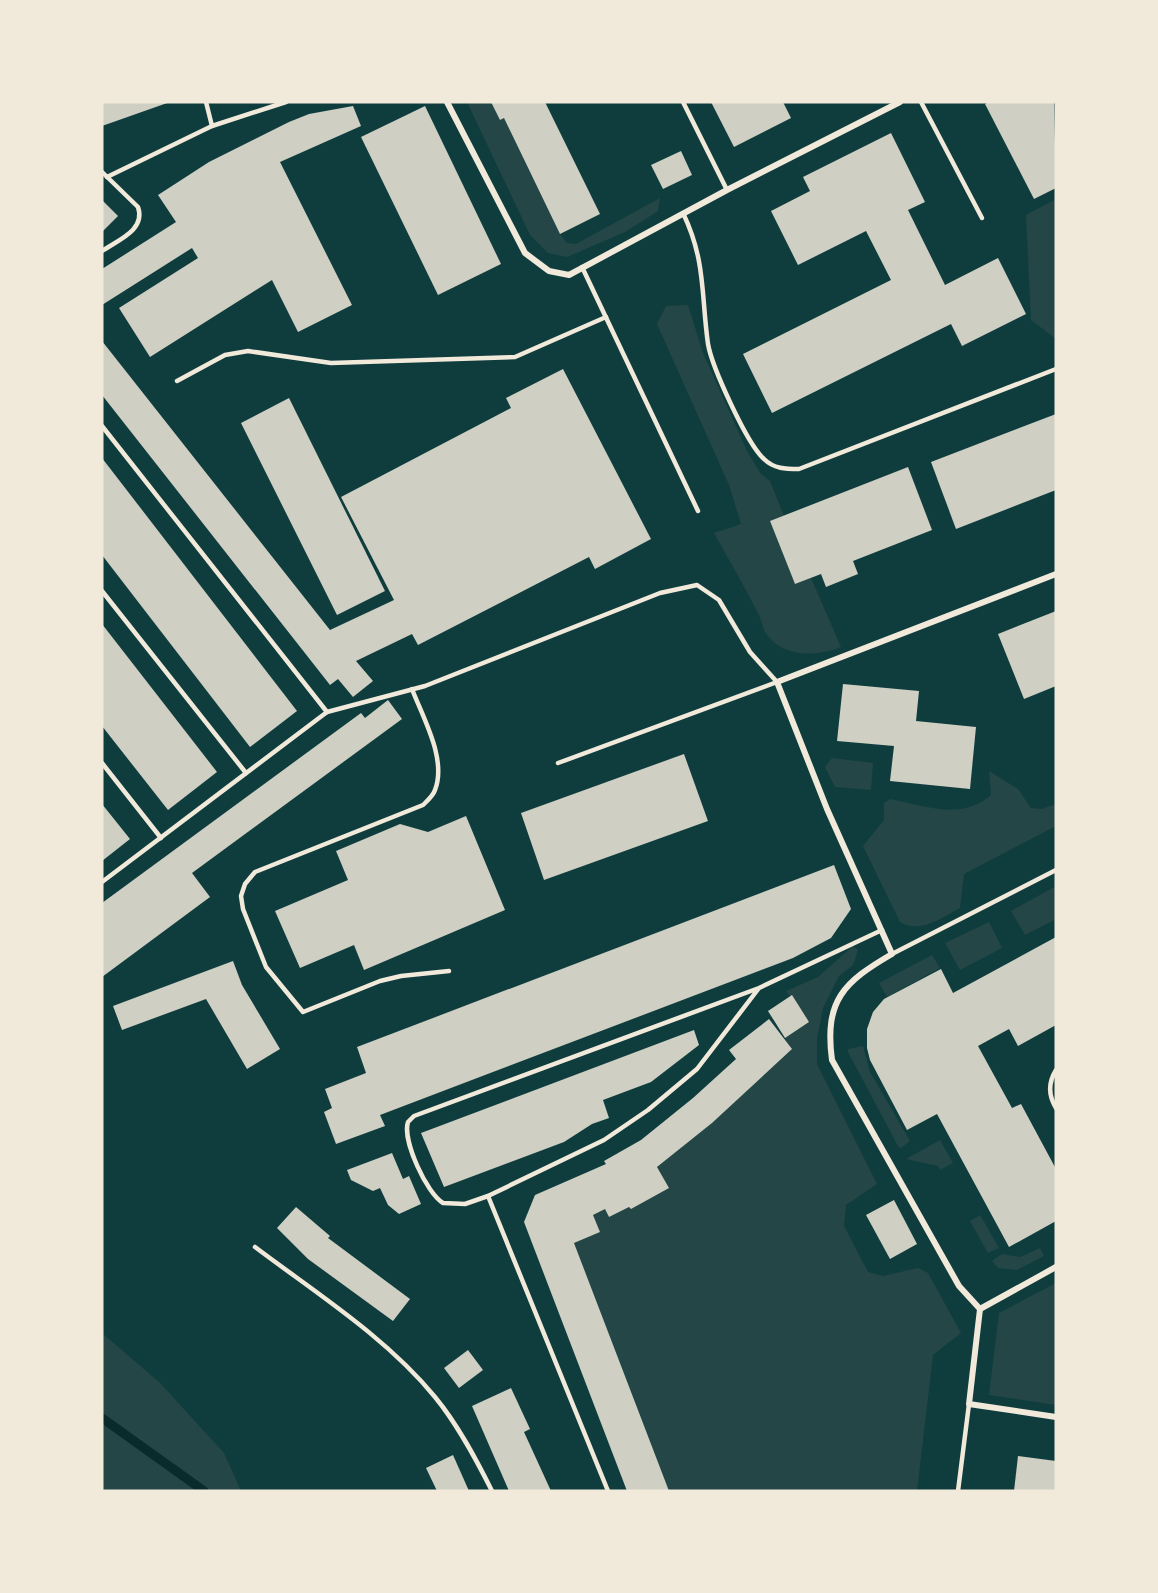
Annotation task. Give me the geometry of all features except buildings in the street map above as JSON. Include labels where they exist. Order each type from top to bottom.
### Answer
[{"type":"street","points":[[447,102],[525,253],[549,271],[569,275],[727,190],[900,102]]},
{"type":"street","points":[[1056,574],[777,682],[826,809],[892,954],[858,974],[840,995],[829,1037],[832,1060],[959,1286],[980,1309],[969,1404],[1056,1417]]},
{"type":"street","points":[[980,1309],[1056,1268]]},
{"type":"lane","points":[[206,102],[212,126]]},
{"type":"lane","points":[[107,177],[212,126],[286,102]]},
{"type":"lane","points":[[683,102],[727,190]]},
{"type":"lane","points":[[921,102],[982,218]]},
{"type":"lane","points":[[102,172],[138,207],[140,222],[135,229],[102,250]]},
{"type":"lane","points":[[683,213],[696,240],[709,345],[715,369],[753,445],[764,459],[780,469],[798,469],[1056,369]]},
{"type":"lane","points":[[582,267],[698,511]]},
{"type":"lane","points":[[177,381],[225,355],[248,351],[331,363],[514,357],[530,353],[606,317]]},
{"type":"lane","points":[[102,426],[327,712]]},
{"type":"lane","points":[[102,882],[327,712],[412,689],[660,593],[697,585],[719,600],[750,652],[777,682],[558,763]]},
{"type":"lane","points":[[102,591],[246,774]]},
{"type":"lane","points":[[412,689],[436,752],[438,775],[435,792],[423,805],[255,872],[244,884],[241,896],[243,909],[266,967],[303,1012],[380,981],[401,976],[449,971]]},
{"type":"lane","points":[[102,763],[161,838]]},
{"type":"lane","points":[[892,954],[1056,870]]},
{"type":"lane","points":[[759,988],[697,1069],[648,1110],[604,1140],[488,1196],[465,1204],[443,1203],[435,1199],[406,1138],[408,1122],[414,1116],[759,988],[882,930]]},
{"type":"lane","points":[[1056,1070],[1050,1082],[1051,1099],[1056,1108]]},
{"type":"lane","points":[[488,1196],[608,1491]]},
{"type":"lane","points":[[255,1246],[406,1366],[435,1397],[459,1431],[492,1491]]},
{"type":"lane","points":[[958,1491],[969,1404]]},
{"type":"shaded area","points":[[467,102],[491,102],[500,120],[504,118],[560,234],[567,243],[576,244],[660,198],[658,211],[625,232],[567,257],[548,253],[530,235]]},
{"type":"shaded area","points":[[1056,199],[1056,339],[1031,320],[1026,215]]},
{"type":"shaded area","points":[[688,305],[703,353],[747,451],[761,474],[770,481],[784,516],[770,522],[795,584],[811,578],[841,647],[823,652],[803,653],[793,652],[775,643],[765,631],[754,605],[714,533],[741,524],[729,485],[657,324],[666,306]]},
{"type":"shaded area","points":[[832,758],[873,763],[871,790],[835,787],[825,767]]},
{"type":"shaded area","points":[[989,771],[1018,789],[1031,808],[1042,809],[1056,804],[1056,826],[964,874],[960,908],[923,925],[908,925],[900,922],[863,846],[884,820],[884,803],[890,799],[930,808],[956,810],[968,808],[991,795]]},
{"type":"shaded area","points":[[1056,886],[1056,919],[1025,935],[1011,911]]},
{"type":"shaded area","points":[[989,922],[1002,948],[960,970],[945,943]]},
{"type":"shaded area","points":[[853,946],[858,950],[853,965],[839,976],[823,1008],[817,1039],[817,1064],[877,1184],[846,1205],[844,1226],[868,1272],[883,1276],[918,1268],[928,1273],[961,1333],[933,1355],[917,1491],[669,1491],[574,1243],[600,1232],[593,1215],[605,1209],[609,1217],[629,1207],[631,1209],[668,1187],[657,1167],[712,1123],[791,1050],[785,1038],[809,1022],[786,991],[818,977]]},
{"type":"shaded area","points":[[932,955],[940,968],[887,997],[879,983]]},
{"type":"shaded area","points":[[863,1046],[870,1072],[910,1141],[901,1148],[848,1052],[848,1049]]},
{"type":"shaded area","points":[[940,1140],[953,1163],[940,1170],[938,1166],[906,1159]]},
{"type":"shaded area","points":[[980,1215],[999,1248],[988,1253],[970,1221]]},
{"type":"shaded area","points":[[1040,1248],[1044,1256],[1017,1270],[998,1268],[992,1261],[1002,1254],[1020,1257]]},
{"type":"shaded area","points":[[1056,1283],[1056,1405],[989,1395],[999,1313]]},
{"type":"shaded area","points":[[102,1333],[160,1383],[224,1453],[241,1491],[102,1491]]},
{"type":"waterway","points":[[102,1418],[204,1491]]}]
